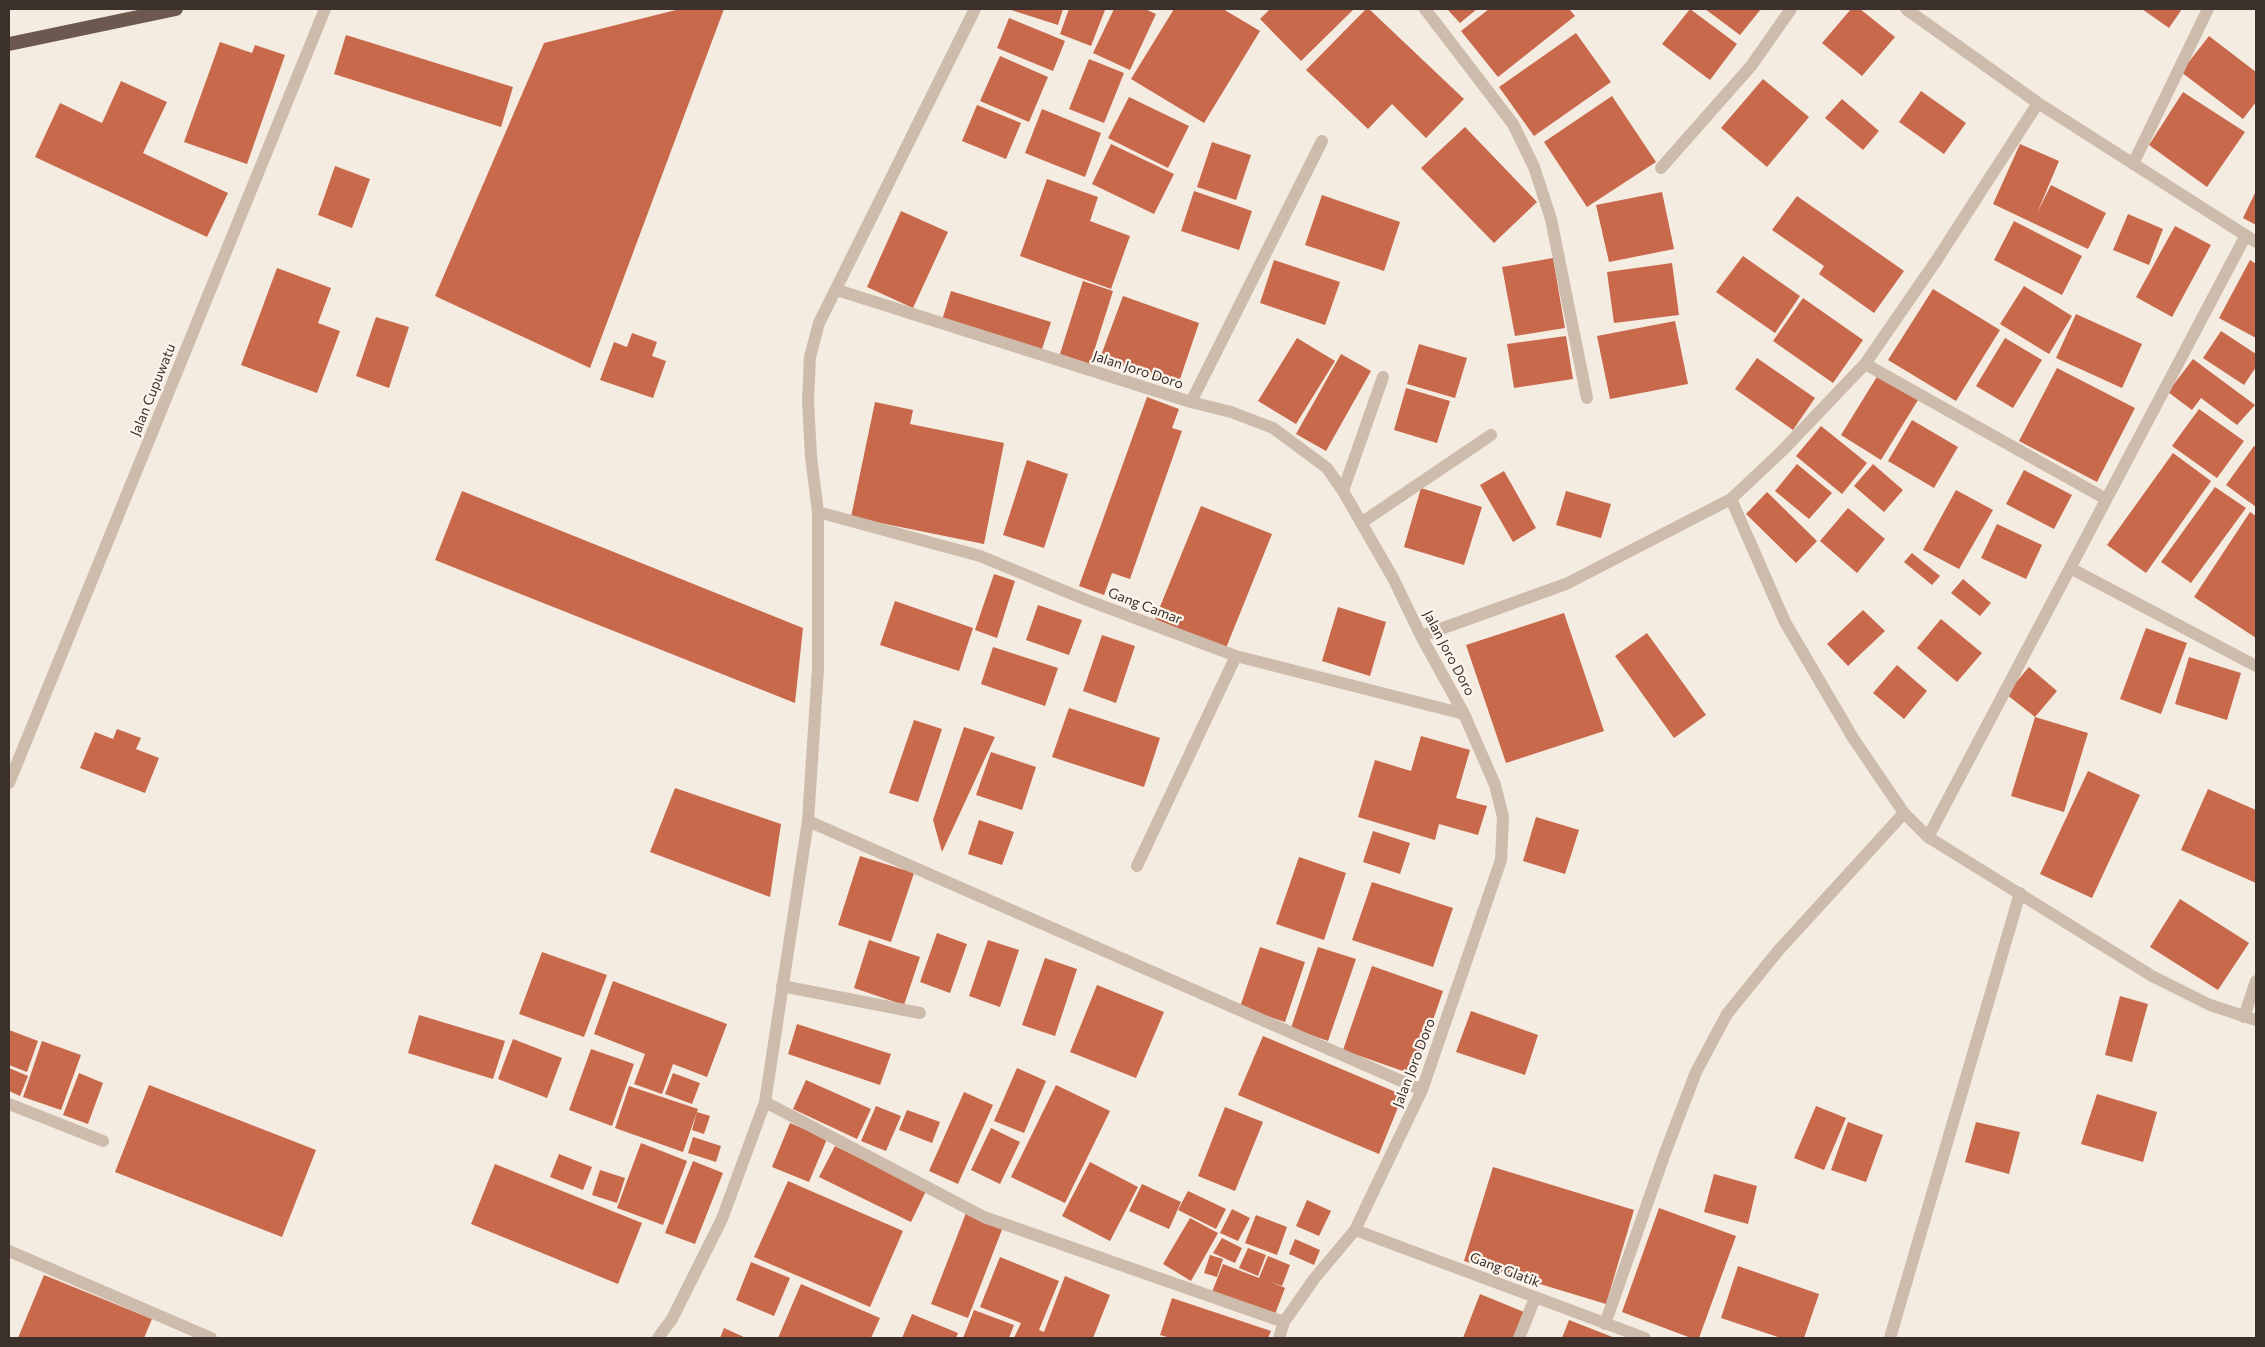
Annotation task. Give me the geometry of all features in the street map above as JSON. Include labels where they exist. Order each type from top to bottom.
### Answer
[{"type":"highway","points":[[9,44],[176,9]]},
{"type":"street","name":"Jalan Cupuwatu","points":[[9,783],[325,9]]},
{"type":"street","points":[[658,1338],[672,1319],[722,1219],[765,1102],[808,821],[818,668],[818,512],[808,400],[810,356],[819,323],[975,9]]},
{"type":"street","points":[[1425,9],[1513,124],[1534,167],[1552,219],[1586,398]]},
{"type":"street","points":[[1661,168],[1751,66],[1791,9]]},
{"type":"street","points":[[1906,9],[2038,103],[2251,238],[2106,499],[1928,836]]},
{"type":"street","points":[[2133,164],[2208,9]]},
{"type":"street","points":[[1421,636],[1566,584],[1732,499],[1782,451],[1865,364],[1936,261],[2038,103]]},
{"type":"street","points":[[1191,402],[1322,141]]},
{"type":"street","name":"Jalan Joro Doro","points":[[837,290],[1191,402],[1231,412],[1273,428],[1327,468],[1343,491],[1393,578],[1421,636],[1464,714],[1495,785],[1503,817],[1501,860],[1422,1090],[1355,1230],[1314,1279],[1284,1322],[1279,1338]]},
{"type":"street","points":[[1865,364],[2106,499]]},
{"type":"street","points":[[1343,491],[1383,377]]},
{"type":"street","points":[[1361,523],[1491,435]]},
{"type":"street","points":[[1732,499],[1785,622],[1853,738],[1904,813],[1928,836],[2152,976],[2210,1005],[2250,1019],[2256,981]]},
{"type":"street","name":"Gang Camar","points":[[818,512],[980,556],[1236,656],[1464,714]]},
{"type":"street","points":[[2070,568],[2256,666]]},
{"type":"street","points":[[1138,866],[1236,656]]},
{"type":"street","points":[[1605,1324],[1665,1153],[1696,1072],[1727,1014],[1778,951],[1904,813]]},
{"type":"street","points":[[808,821],[1422,1090]]},
{"type":"street","points":[[1890,1338],[2020,893]]},
{"type":"street","points":[[782,986],[920,1013]]},
{"type":"street","points":[[765,1102],[984,1217],[1284,1322]]},
{"type":"street","points":[[9,1104],[103,1141]]},
{"type":"street","name":"Gang Glatik","points":[[1355,1230],[1645,1338]]},
{"type":"street","points":[[9,1251],[211,1338]]},
{"type":"street","points":[[1519,1338],[1535,1298]]},
{"type":"building","points":[[680,9],[724,9],[590,368],[435,296],[544,43]]},
{"type":"building","points":[[1008,9],[1063,9],[1058,25]]},
{"type":"building","points":[[1069,9],[1105,10],[1091,46],[1060,34]]},
{"type":"building","points":[[1114,9],[1145,9],[1156,14],[1130,70],[1093,53]]},
{"type":"building","points":[[1174,9],[1223,9],[1260,31],[1204,123],[1131,79]]},
{"type":"building","points":[[1270,9],[1354,9],[1301,61],[1260,19]]},
{"type":"building","points":[[1366,9],[1369,9],[1464,99],[1426,138],[1392,104],[1368,129],[1306,70]]},
{"type":"building","points":[[1447,9],[1477,9],[1460,23]]},
{"type":"building","points":[[1489,9],[1569,9],[1575,16],[1498,77],[1461,31]]},
{"type":"building","points":[[1690,9],[1737,44],[1710,80],[1662,44]]},
{"type":"building","points":[[1705,9],[1761,9],[1740,35]]},
{"type":"building","points":[[1851,9],[1860,9],[1895,37],[1862,76],[1822,43]]},
{"type":"building","points":[[2142,9],[2182,9],[2169,28]]},
{"type":"building","points":[[1009,18],[1065,41],[1053,71],[997,48]]},
{"type":"building","points":[[1576,33],[1611,82],[1534,136],[1499,87]]},
{"type":"building","points":[[346,35],[513,87],[501,127],[334,74]]},
{"type":"building","points":[[2209,36],[2256,72],[2256,102],[2243,119],[2181,72]]},
{"type":"building","points":[[220,42],[252,53],[255,45],[285,55],[247,164],[184,142]]},
{"type":"building","points":[[1000,56],[1048,77],[1029,122],[980,101]]},
{"type":"building","points":[[1089,59],[1124,73],[1104,123],[1069,109]]},
{"type":"building","points":[[1763,79],[1809,117],[1767,167],[1721,128]]},
{"type":"building","points":[[121,81],[167,102],[143,153],[228,193],[207,237],[35,157],[60,103],[102,123]]},
{"type":"building","points":[[1921,91],[1966,123],[1944,154],[1899,122]]},
{"type":"building","points":[[2183,92],[2245,132],[2207,187],[2149,145]]},
{"type":"building","points":[[1612,96],[1656,162],[1587,207],[1544,142]]},
{"type":"building","points":[[1129,97],[1189,126],[1168,168],[1108,138]]},
{"type":"building","points":[[1842,99],[1879,131],[1863,150],[1825,118]]},
{"type":"building","points":[[977,105],[1021,123],[1006,159],[962,141]]},
{"type":"building","points":[[1042,109],[1101,133],[1085,177],[1025,153]]},
{"type":"building","points":[[1465,127],[1537,202],[1494,243],[1421,168]]},
{"type":"building","points":[[1212,142],[1251,155],[1236,200],[1197,187]]},
{"type":"building","points":[[1111,144],[1174,174],[1154,214],[1092,184]]},
{"type":"building","points":[[2020,144],[2059,161],[2037,213],[2051,185],[2106,213],[2088,249],[1993,204]]},
{"type":"building","points":[[335,166],[370,179],[352,228],[318,215]]},
{"type":"building","points":[[1047,179],[1098,197],[1090,221],[1130,236],[1111,289],[1020,256]]},
{"type":"building","points":[[1194,191],[1252,211],[1239,250],[1181,231]]},
{"type":"building","points":[[2256,191],[2256,225],[2243,218]]},
{"type":"building","points":[[1662,192],[1674,249],[1609,262],[1596,205]]},
{"type":"building","points":[[1322,195],[1400,222],[1384,271],[1305,245]]},
{"type":"building","points":[[1797,196],[1904,271],[1874,313],[1819,274],[1824,266],[1772,230]]},
{"type":"building","points":[[901,211],[948,232],[913,308],[867,287]]},
{"type":"building","points":[[2128,214],[2163,229],[2149,265],[2113,250]]},
{"type":"building","points":[[2014,221],[2082,256],[2062,295],[1994,260]]},
{"type":"building","points":[[2175,226],[2211,245],[2172,317],[2136,297]]},
{"type":"building","points":[[1743,256],[1800,296],[1775,333],[1716,292]]},
{"type":"building","points":[[1553,258],[1565,328],[1515,336],[1502,267]]},
{"type":"building","points":[[1274,260],[1340,282],[1325,325],[1260,303]]},
{"type":"building","points":[[2250,260],[2256,264],[2256,338],[2219,318]]},
{"type":"building","points":[[1672,263],[1679,315],[1614,323],[1607,272]]},
{"type":"building","points":[[277,268],[331,288],[318,323],[340,331],[317,393],[241,365]]},
{"type":"building","points":[[1083,281],[1113,291],[1090,364],[1060,354]]},
{"type":"building","points":[[2024,286],[2072,316],[2049,354],[2000,324]]},
{"type":"building","points":[[1933,289],[2000,330],[1956,401],[1888,360]]},
{"type":"building","points":[[951,291],[1051,322],[1041,352],[942,320]]},
{"type":"building","points":[[1123,296],[1199,323],[1178,385],[1100,358]]},
{"type":"building","points":[[1803,298],[1863,340],[1833,383],[1773,341]]},
{"type":"building","points":[[2076,314],[2142,344],[2122,388],[2056,358]]},
{"type":"building","points":[[376,317],[409,327],[389,388],[356,376]]},
{"type":"building","points":[[1675,321],[1688,384],[1610,399],[1597,336]]},
{"type":"building","points":[[2221,331],[2256,354],[2256,367],[2244,385],[2203,358]]},
{"type":"building","points":[[632,333],[657,342],[652,356],[666,361],[653,398],[600,380],[614,342],[627,347]]},
{"type":"building","points":[[1566,336],[1573,379],[1514,388],[1507,344]]},
{"type":"building","points":[[1297,338],[1335,361],[1296,424],[1258,401]]},
{"type":"building","points":[[2005,338],[2042,360],[2013,408],[1976,386]]},
{"type":"building","points":[[1419,344],[1467,358],[1455,398],[1407,384]]},
{"type":"building","points":[[1341,354],[1371,371],[1326,451],[1296,434]]},
{"type":"building","points":[[1757,358],[1815,398],[1793,430],[1735,389]]},
{"type":"building","points":[[2193,359],[2255,405],[2237,425],[2201,398],[2192,410],[2168,392]]},
{"type":"building","points":[[2057,368],[2135,408],[2097,482],[2019,441]]},
{"type":"building","points":[[1878,375],[1918,400],[1881,460],[1841,435]]},
{"type":"building","points":[[1406,388],[1450,401],[1437,443],[1394,430]]},
{"type":"building","points":[[1147,397],[1179,409],[1172,428],[1182,431],[1130,579],[1112,573],[1104,595],[1079,586]]},
{"type":"building","points":[[875,402],[913,410],[910,424],[1004,443],[984,544],[851,517]]},
{"type":"building","points":[[2199,409],[2244,441],[2217,478],[2172,446]]},
{"type":"building","points":[[1912,420],[1958,447],[1934,488],[1888,461]]},
{"type":"building","points":[[1821,426],[1867,463],[1842,494],[1796,456]]},
{"type":"building","points":[[2254,446],[2256,447],[2256,507],[2226,485]]},
{"type":"building","points":[[2173,453],[2211,481],[2146,573],[2107,545]]},
{"type":"building","points":[[1027,460],[1068,474],[1044,548],[1003,535]]},
{"type":"building","points":[[1797,464],[1832,493],[1809,519],[1775,491]]},
{"type":"building","points":[[1873,464],[1903,490],[1884,512],[1854,486]]},
{"type":"building","points":[[2024,470],[2072,495],[2054,529],[2006,504]]},
{"type":"building","points":[[1504,471],[1536,528],[1513,542],[1480,485]]},
{"type":"building","points":[[2215,487],[2246,508],[2191,583],[2161,562]]},
{"type":"building","points":[[1421,488],[1482,507],[1464,565],[1404,547]]},
{"type":"building","points":[[1956,490],[1993,510],[1959,569],[1923,550]]},
{"type":"building","points":[[462,491],[803,628],[795,703],[435,560]]},
{"type":"building","points":[[1566,491],[1611,504],[1601,538],[1556,525]]},
{"type":"building","points":[[1767,492],[1817,541],[1796,563],[1746,514]]},
{"type":"building","points":[[1201,506],[1272,534],[1226,648],[1155,619]]},
{"type":"building","points":[[1848,508],[1885,539],[1857,573],[1820,541]]},
{"type":"building","points":[[2250,512],[2256,516],[2256,638],[2194,597]]},
{"type":"building","points":[[1997,524],[2042,545],[2026,579],[1981,558]]},
{"type":"building","points":[[1912,553],[1940,576],[1932,585],[1904,562]]},
{"type":"building","points":[[994,574],[1015,581],[997,638],[975,630]]},
{"type":"building","points":[[1963,579],[1991,603],[1980,616],[1951,593]]},
{"type":"building","points":[[895,601],[973,628],[959,671],[880,645]]},
{"type":"building","points":[[1038,605],[1082,620],[1069,655],[1026,640]]},
{"type":"building","points":[[1338,607],[1386,622],[1370,676],[1322,661]]},
{"type":"building","points":[[1863,610],[1885,631],[1848,666],[1827,644]]},
{"type":"building","points":[[1564,613],[1604,731],[1506,763],[1466,645]]},
{"type":"building","points":[[1941,619],[1982,653],[1957,682],[1917,648]]},
{"type":"building","points":[[2146,628],[2187,643],[2161,714],[2120,699]]},
{"type":"building","points":[[1647,633],[1706,715],[1674,738],[1615,656]]},
{"type":"building","points":[[1102,635],[1135,646],[1116,703],[1083,691]]},
{"type":"building","points":[[993,647],[1058,668],[1045,706],[981,684]]},
{"type":"building","points":[[2189,657],[2241,673],[2227,720],[2175,704]]},
{"type":"building","points":[[1897,665],[1927,691],[1904,719],[1873,693]]},
{"type":"building","points":[[2029,667],[2057,691],[2035,717],[2006,694]]},
{"type":"building","points":[[1069,708],[1160,738],[1144,787],[1052,757]]},
{"type":"building","points":[[2035,717],[2088,733],[2064,812],[2011,796]]},
{"type":"building","points":[[914,720],[942,729],[918,802],[889,793]]},
{"type":"building","points":[[964,727],[995,737],[942,852],[933,820]]},
{"type":"building","points":[[117,729],[141,738],[136,749],[159,758],[145,793],[80,768],[95,732],[113,739]]},
{"type":"building","points":[[1421,736],[1470,750],[1456,798],[1487,806],[1478,835],[1439,824],[1435,840],[1358,817],[1375,760],[1411,771]]},
{"type":"building","points":[[991,752],[1036,767],[1022,810],[976,795]]},
{"type":"building","points":[[2088,771],[2140,795],[2092,898],[2040,874]]},
{"type":"building","points":[[675,788],[781,824],[770,897],[650,852]]},
{"type":"building","points":[[2208,789],[2256,810],[2256,883],[2181,850]]},
{"type":"building","points":[[1536,817],[1579,830],[1565,874],[1523,861]]},
{"type":"building","points":[[979,820],[1014,832],[1002,865],[968,854]]},
{"type":"building","points":[[1373,831],[1410,843],[1400,874],[1363,862]]},
{"type":"building","points":[[860,856],[914,873],[891,942],[838,925]]},
{"type":"building","points":[[1299,857],[1346,873],[1324,940],[1276,924]]},
{"type":"building","points":[[1372,882],[1453,908],[1433,967],[1352,940]]},
{"type":"building","points":[[2180,899],[2249,943],[2218,990],[2150,947]]},
{"type":"building","points":[[937,933],[967,944],[950,993],[920,982]]},
{"type":"building","points":[[869,940],[920,957],[904,1005],[854,988]]},
{"type":"building","points":[[988,940],[1019,950],[1000,1007],[969,996]]},
{"type":"building","points":[[1260,947],[1305,962],[1285,1022],[1240,1007]]},
{"type":"building","points":[[1318,947],[1356,959],[1328,1041],[1291,1028]]},
{"type":"building","points":[[542,952],[607,975],[584,1037],[519,1014]]},
{"type":"building","points":[[1045,958],[1077,969],[1055,1036],[1022,1025]]},
{"type":"building","points":[[1372,966],[1443,991],[1414,1075],[1343,1050]]},
{"type":"building","points":[[613,981],[727,1024],[707,1077],[673,1064],[662,1094],[634,1084],[645,1054],[594,1034]]},
{"type":"building","points":[[1097,985],[1164,1012],[1136,1078],[1070,1052]]},
{"type":"building","points":[[2120,996],[2148,1004],[2132,1062],[2105,1055]]},
{"type":"building","points":[[1471,1011],[1538,1035],[1525,1075],[1456,1052]]},
{"type":"building","points":[[419,1015],[505,1041],[493,1079],[408,1053]]},
{"type":"building","points":[[797,1024],[891,1054],[880,1085],[788,1054]]},
{"type":"building","points":[[9,1030],[38,1041],[27,1072],[9,1065]]},
{"type":"building","points":[[1263,1036],[1403,1095],[1379,1154],[1238,1095]]},
{"type":"building","points":[[513,1039],[562,1058],[547,1098],[498,1079]]},
{"type":"building","points":[[42,1041],[81,1055],[61,1110],[23,1097]]},
{"type":"building","points":[[591,1049],[634,1064],[612,1126],[569,1110]]},
{"type":"building","points":[[9,1068],[28,1076],[20,1096],[9,1091]]},
{"type":"building","points":[[1017,1068],[1046,1081],[1024,1133],[994,1121]]},
{"type":"building","points":[[79,1073],[103,1083],[88,1124],[63,1115]]},
{"type":"building","points":[[673,1073],[700,1083],[692,1104],[665,1094]]},
{"type":"building","points":[[806,1080],[871,1109],[857,1139],[793,1109]]},
{"type":"building","points":[[149,1085],[316,1150],[282,1237],[115,1172]]},
{"type":"building","points":[[1056,1085],[1110,1111],[1065,1203],[1011,1177]]},
{"type":"building","points":[[629,1086],[698,1109],[683,1152],[615,1128]]},
{"type":"building","points":[[964,1092],[993,1105],[958,1184],[929,1171]]},
{"type":"building","points":[[2097,1094],[2157,1112],[2143,1162],[2081,1144]]},
{"type":"building","points":[[876,1106],[901,1116],[886,1151],[861,1141]]},
{"type":"building","points":[[1816,1106],[1846,1118],[1824,1170],[1794,1158]]},
{"type":"building","points":[[1225,1107],[1263,1122],[1235,1191],[1198,1176]]},
{"type":"building","points":[[907,1110],[940,1122],[932,1143],[899,1130]]},
{"type":"building","points":[[697,1112],[710,1116],[704,1134],[692,1130]]},
{"type":"building","points":[[1848,1122],[1883,1135],[1866,1182],[1831,1170]]},
{"type":"building","points":[[1976,1122],[2020,1132],[2009,1174],[1965,1162]]},
{"type":"building","points":[[790,1123],[827,1139],[809,1182],[772,1167]]},
{"type":"building","points":[[991,1128],[1020,1142],[1000,1184],[971,1170]]},
{"type":"building","points":[[693,1137],[721,1146],[716,1162],[688,1153]]},
{"type":"building","points":[[641,1143],[687,1161],[663,1225],[617,1208]]},
{"type":"building","points":[[835,1146],[926,1191],[911,1222],[819,1177]]},
{"type":"building","points":[[559,1154],[592,1167],[583,1190],[550,1177]]},
{"type":"building","points":[[693,1161],[723,1173],[695,1244],[665,1233]]},
{"type":"building","points":[[1090,1162],[1138,1187],[1110,1241],[1062,1216]]},
{"type":"building","points":[[495,1164],[642,1223],[618,1284],[471,1224]]},
{"type":"building","points":[[1493,1167],[1634,1210],[1606,1304],[1464,1261]]},
{"type":"building","points":[[600,1170],[625,1178],[617,1203],[592,1195]]},
{"type":"building","points":[[1714,1174],[1757,1186],[1748,1224],[1704,1212]]},
{"type":"building","points":[[788,1181],[903,1231],[870,1307],[754,1257]]},
{"type":"building","points":[[1142,1184],[1181,1202],[1169,1229],[1129,1211]]},
{"type":"building","points":[[1188,1191],[1226,1209],[1216,1229],[1178,1210]]},
{"type":"building","points":[[1307,1200],[1331,1211],[1319,1236],[1296,1226]]},
{"type":"building","points":[[1659,1208],[1736,1236],[1699,1338],[1691,1338],[1622,1312]]},
{"type":"building","points":[[1232,1209],[1250,1218],[1238,1241],[1220,1233]]},
{"type":"building","points":[[966,1213],[1003,1227],[968,1318],[931,1304]]},
{"type":"building","points":[[1256,1215],[1287,1227],[1277,1255],[1245,1243]]},
{"type":"building","points":[[1190,1218],[1218,1233],[1191,1281],[1163,1264]]},
{"type":"building","points":[[1222,1238],[1242,1248],[1235,1263],[1213,1253]]},
{"type":"building","points":[[1295,1239],[1320,1250],[1314,1265],[1289,1254]]},
{"type":"building","points":[[1248,1248],[1266,1255],[1258,1276],[1239,1268]]},
{"type":"building","points":[[1210,1255],[1223,1259],[1217,1277],[1204,1273]]},
{"type":"building","points":[[1268,1256],[1290,1265],[1282,1286],[1269,1281],[1285,1288],[1274,1317],[1212,1292],[1223,1264],[1259,1278]]},
{"type":"building","points":[[1000,1257],[1059,1281],[1039,1330],[1044,1332],[1065,1276],[1110,1295],[1093,1338],[1014,1338],[1021,1323],[980,1307]]},
{"type":"building","points":[[751,1262],[790,1278],[774,1316],[736,1300]]},
{"type":"building","points":[[1738,1266],[1819,1294],[1804,1338],[1781,1338],[1721,1318]]},
{"type":"building","points":[[44,1275],[152,1319],[144,1338],[18,1338]]},
{"type":"building","points":[[801,1284],[880,1318],[871,1338],[778,1338]]},
{"type":"building","points":[[1480,1294],[1524,1312],[1513,1338],[1463,1338]]},
{"type":"building","points":[[1172,1298],[1271,1331],[1268,1338],[1171,1338],[1160,1335]]},
{"type":"building","points":[[974,1310],[1014,1325],[1009,1338],[963,1338]]},
{"type":"building","points":[[912,1314],[958,1333],[956,1338],[902,1338]]},
{"type":"building","points":[[1569,1320],[1615,1338],[1562,1338]]},
{"type":"building","points":[[724,1328],[746,1338],[720,1338]]}]
